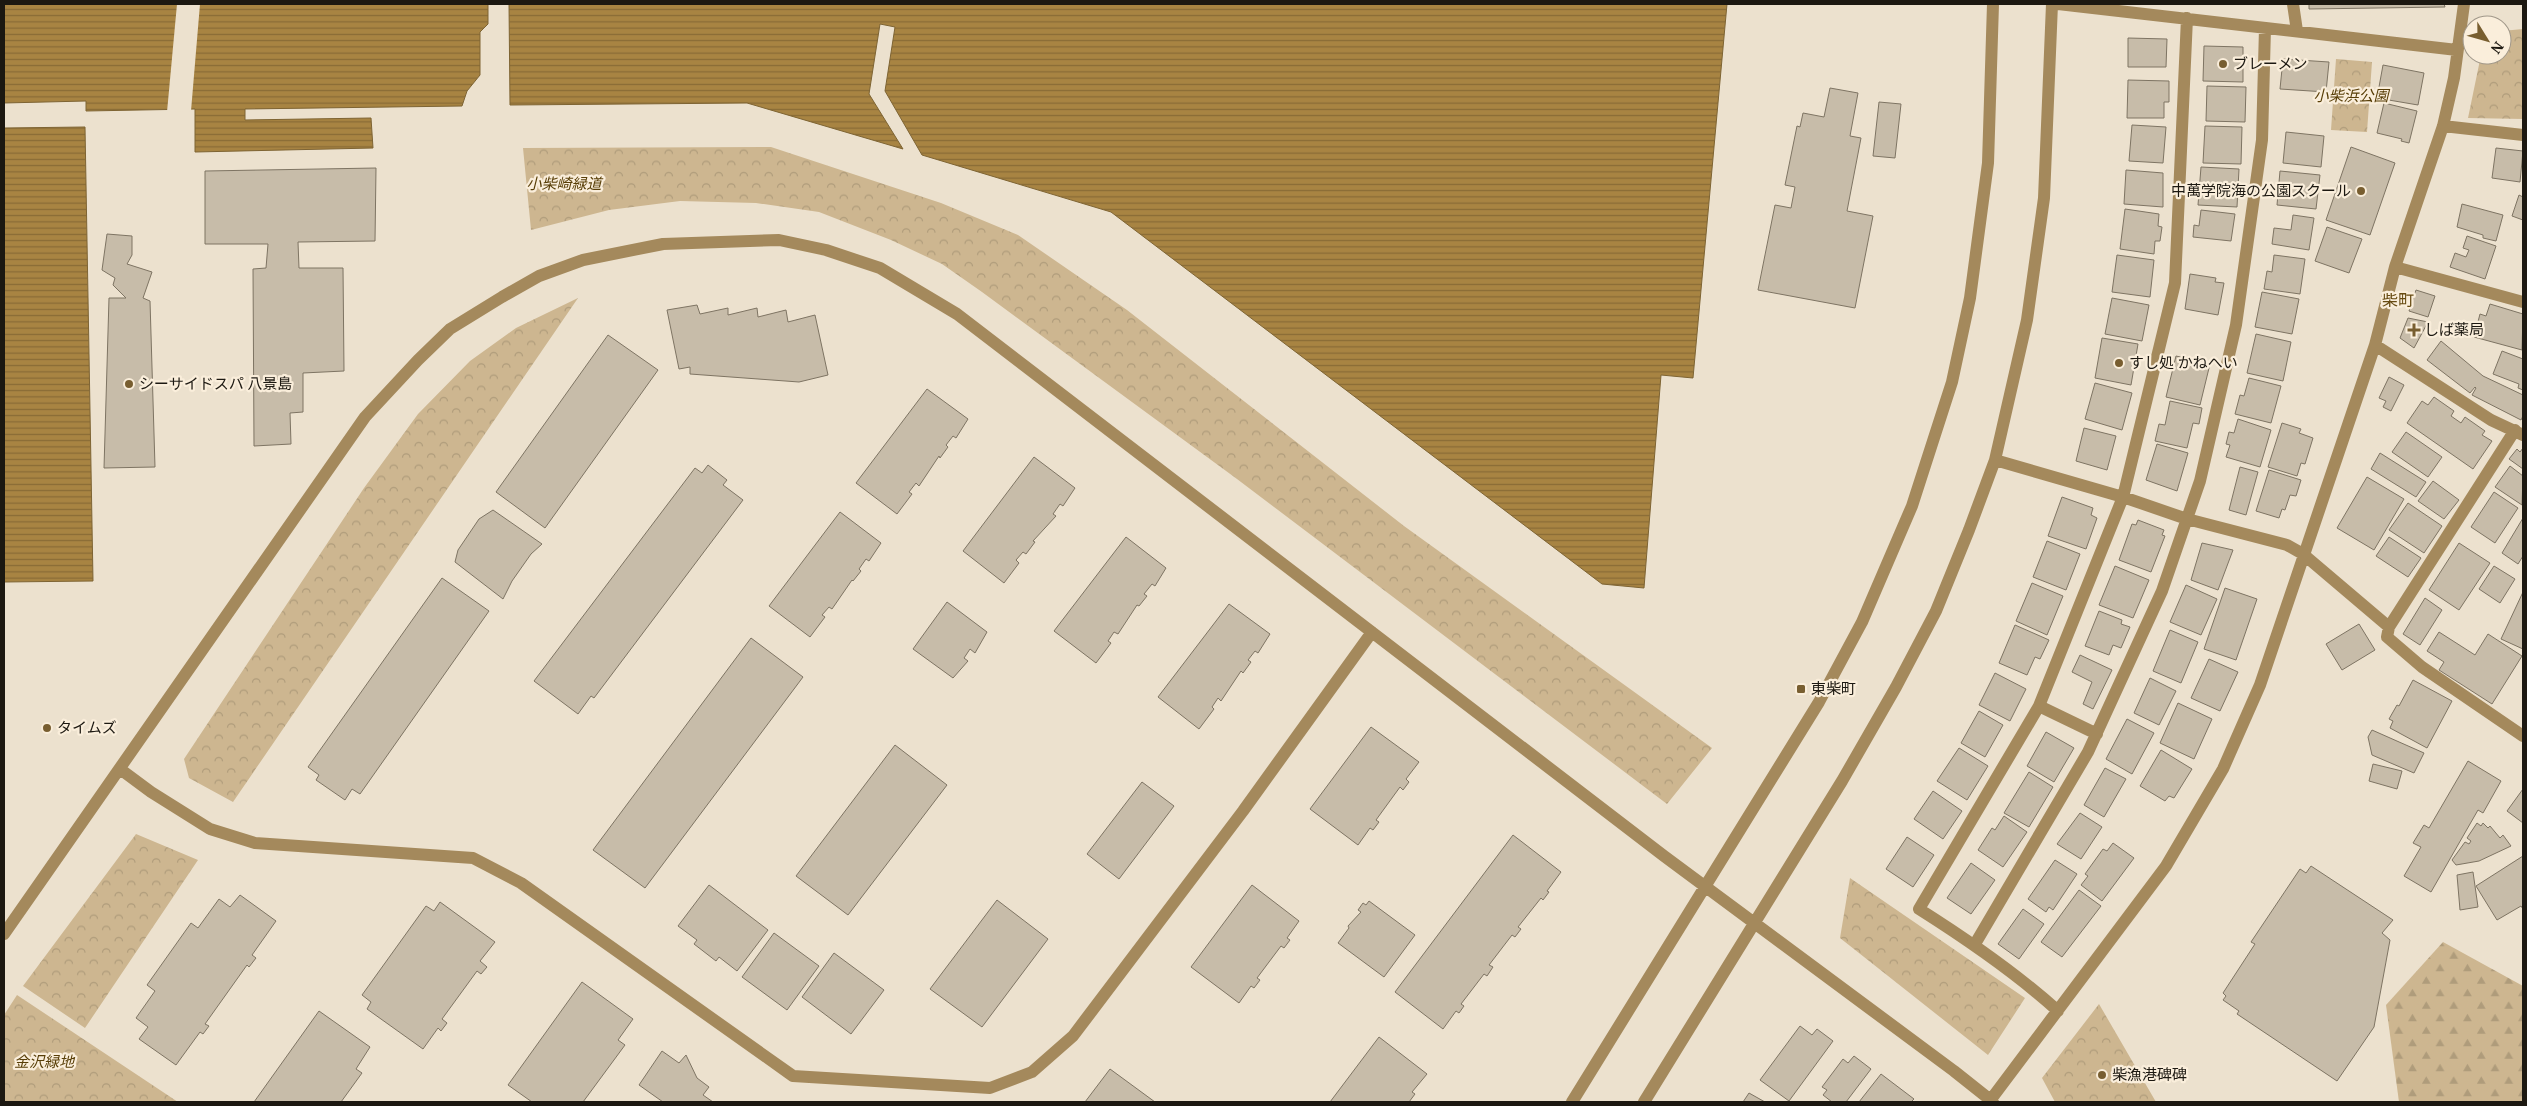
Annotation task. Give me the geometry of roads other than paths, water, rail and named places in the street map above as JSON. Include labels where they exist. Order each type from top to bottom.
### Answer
[{"type":"street","points":[[1572,1102],[1843,660],[1879,585],[1927,466],[1952,382],[1976,257],[1988,163],[1992,4]]},
{"type":"street","points":[[1644,1102],[1842,781],[1927,629],[1954,570],[1995,460],[2027,320],[2040,239],[2047,155],[2052,4]]},
{"type":"street","points":[[2058,4],[2457,50]]},
{"type":"street","points":[[2293,4],[2297,31]]},
{"type":"street","points":[[4,934],[365,417],[450,329],[539,276],[583,260],[663,244],[779,240],[826,250],[880,268],[957,314],[1705,886],[1991,1101],[2166,866],[2223,769],[2260,685],[2375,345],[2395,267],[2443,126],[2454,78],[2464,4]]},
{"type":"street","points":[[2058,1011],[2037,992],[1975,944],[1919,909],[2039,706],[2123,497],[2175,283],[2186,18]]},
{"type":"street","points":[[1975,944],[2097,734],[2162,591],[2200,481],[2236,325],[2262,140],[2265,28]]},
{"type":"street","points":[[2443,126],[2523,135]]},
{"type":"street","points":[[2395,267],[2523,302]]},
{"type":"street","points":[[2375,345],[2491,420],[2519,432],[2389,627],[2386,637],[2422,666],[2523,736]]},
{"type":"street","points":[[1995,460],[2123,497],[2187,519],[2287,545],[2303,554],[2389,627]]},
{"type":"street","points":[[120,769],[151,792],[210,829],[255,843],[473,858],[521,883],[793,1076],[990,1088],[1032,1072],[1073,1036],[1243,810],[1372,632]]},
{"type":"street","points":[[2039,706],[2097,734]]},
{"type":"place","name":"ブレーメン","points":[[2223,64]]},
{"type":"place","name":"中萬学院海の公園スクール","points":[[2361,191]]},
{"type":"place","name":"しば薬局","points":[[2414,330]]},
{"type":"place","name":"すし処 かねへい","points":[[2119,363]]},
{"type":"place","name":"シーサイドスパ 八景島","points":[[129,384]]},
{"type":"place","name":"東柴町","points":[[1801,689]]},
{"type":"place","name":"タイムズ","points":[[47,728]]},
{"type":"place","name":"柴漁港碑碑","points":[[2102,1075]]},
{"type":"district","name":"柴町","points":[[2398,300]]},
{"type":"park label","name":"小柴浜公園","points":[[2351,96]]},
{"type":"park label","name":"小柴崎緑道","points":[[564,184]]},
{"type":"park label","name":"金沢緑地","points":[[44,1062]]}]
